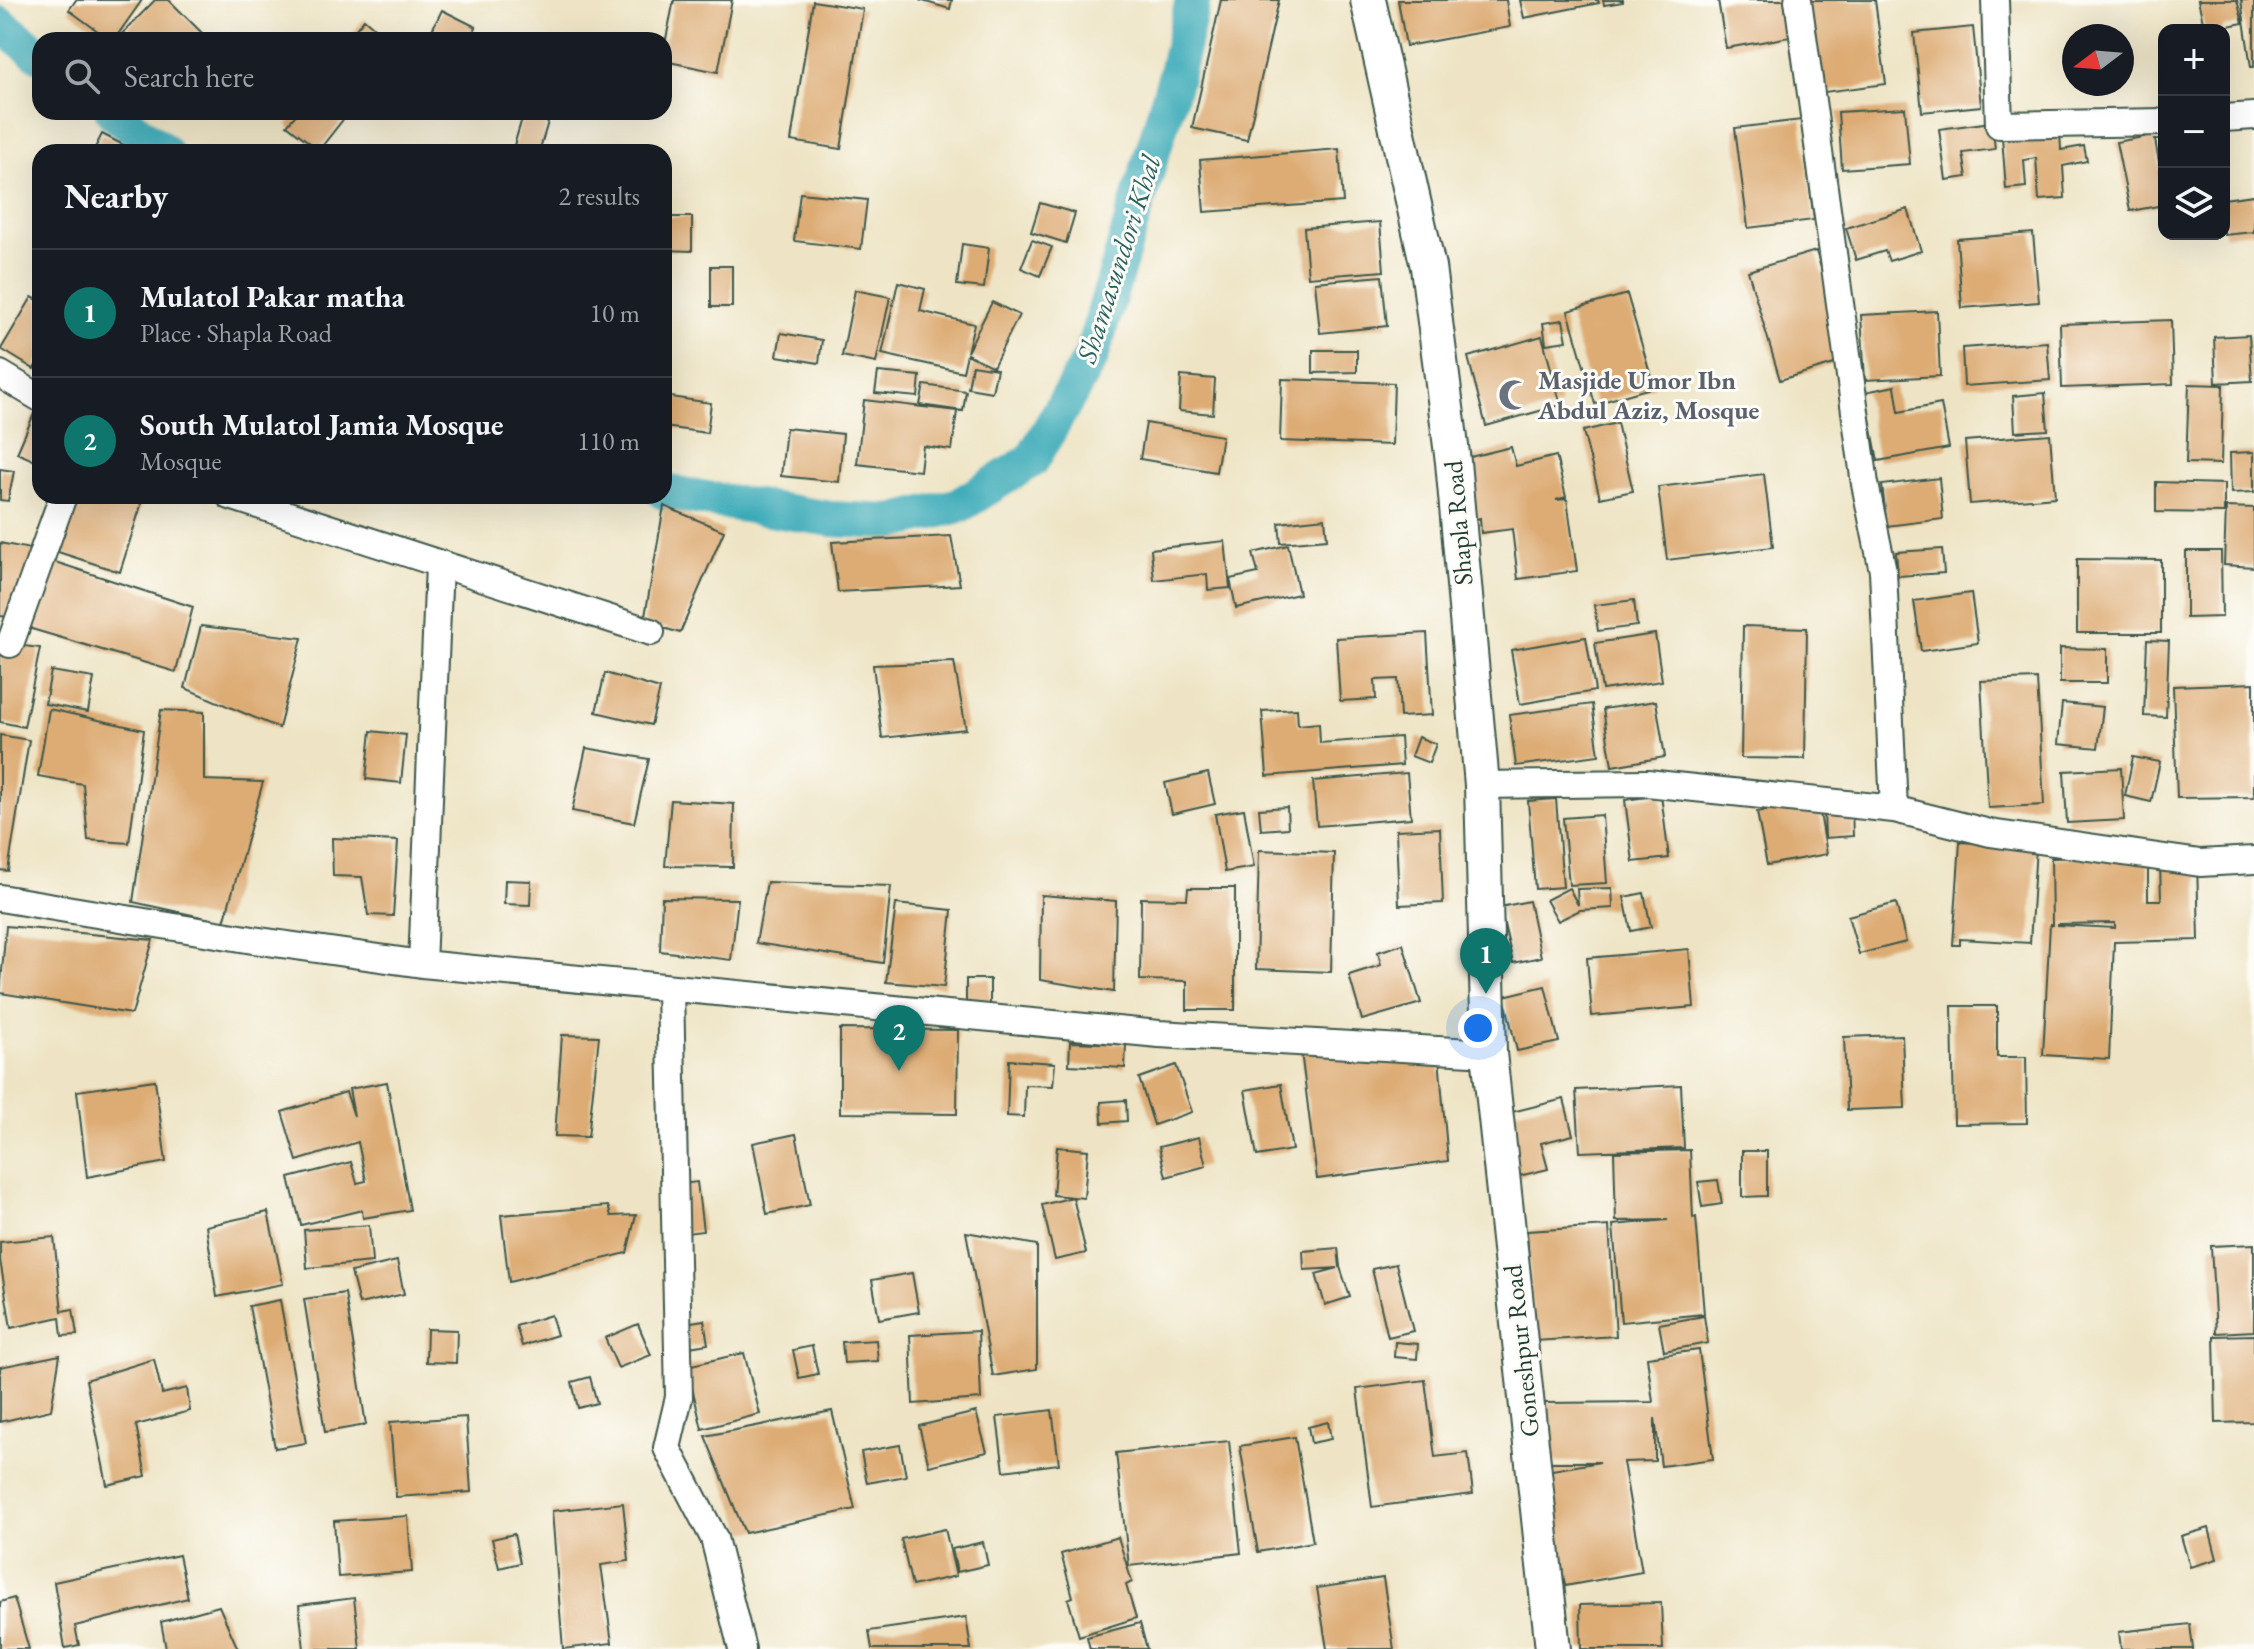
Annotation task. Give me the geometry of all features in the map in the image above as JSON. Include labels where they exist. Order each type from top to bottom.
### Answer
[{"type":"street","name":"Shapla Road","points":[[1368,0],[1428,267],[1453,462],[1482,785],[1489,1053]]},
{"type":"street","points":[[1798,0],[1865,484],[1883,571],[1894,809]]},
{"type":"street","points":[[1995,0],[1999,125],[2158,122]]},
{"type":"street","points":[[2230,118],[2254,116]]},
{"type":"street","points":[[0,374],[32,393]]},
{"type":"street","points":[[10,644],[60,504]]},
{"type":"street","points":[[254,504],[651,632]]},
{"type":"street","points":[[422,964],[439,565]]},
{"type":"street","points":[[1482,785],[1647,783],[1894,809],[1990,833],[2200,863],[2254,860]]},
{"type":"street","points":[[0,898],[253,940],[422,964],[1159,1034],[1489,1053]]},
{"type":"street","points":[[670,989],[679,1397],[667,1448],[714,1538],[742,1649]]},
{"type":"street","name":"Goneshpur Road","points":[[1489,1053],[1553,1649]]},
{"type":"building","points":[[76,0],[142,0],[120,32],[99,32],[69,10]]},
{"type":"building","points":[[155,0],[169,0],[201,32],[124,32]]},
{"type":"building","points":[[674,0],[732,0],[718,72],[672,63],[672,32],[667,32]]},
{"type":"building","points":[[919,0],[952,0],[950,9]]},
{"type":"building","points":[[1221,0],[1279,0],[1247,140],[1192,128]]},
{"type":"building","points":[[1398,0],[1506,0],[1510,27],[1406,46]]},
{"type":"building","points":[[1520,0],[1598,0],[1599,3],[1524,18]]},
{"type":"building","points":[[1603,0],[1623,0],[1623,2],[1604,5]]},
{"type":"building","points":[[1718,0],[1784,0],[1790,37],[1726,48]]},
{"type":"building","points":[[1805,0],[1875,0],[1886,84],[1817,93]]},
{"type":"building","points":[[2198,0],[2237,0],[2243,23],[2204,24]]},
{"type":"building","points":[[2241,0],[2254,0],[2254,67],[2251,67]]},
{"type":"building","points":[[813,1],[863,9],[841,149],[791,141]]},
{"type":"building","points":[[442,10],[476,27],[474,32],[431,32]]},
{"type":"building","points":[[364,19],[379,32],[353,32]]},
{"type":"building","points":[[1973,27],[1981,106],[1922,112],[1914,33]]},
{"type":"building","points":[[1905,108],[1910,164],[1842,169],[1838,112]]},
{"type":"building","points":[[2158,116],[2158,140],[2155,140],[2158,206],[2130,211],[2116,142],[2144,137],[2144,117]]},
{"type":"building","points":[[291,120],[343,120],[324,144],[311,144],[287,125]]},
{"type":"building","points":[[522,120],[549,120],[541,144],[514,144]]},
{"type":"building","points":[[1801,120],[1814,220],[1748,228],[1735,128]]},
{"type":"building","points":[[1992,122],[1995,149],[1963,153],[1967,177],[1946,180],[1939,129]]},
{"type":"building","points":[[2060,133],[2061,150],[2084,146],[2087,161],[2063,166],[2065,198],[2039,200],[2036,158],[2024,160],[2026,187],[2006,189],[2002,137]]},
{"type":"building","points":[[102,134],[121,144],[97,144]]},
{"type":"building","points":[[1339,149],[1343,202],[1204,212],[1200,160]]},
{"type":"building","points":[[800,193],[867,200],[861,249],[794,241]]},
{"type":"building","points":[[2254,195],[2254,232],[2230,234],[2230,198]]},
{"type":"building","points":[[1040,203],[1075,213],[1066,243],[1031,232]]},
{"type":"building","points":[[1908,209],[1921,251],[1889,261],[1885,251],[1856,260],[1846,228]]},
{"type":"building","points":[[672,217],[692,217],[692,251],[672,250]]},
{"type":"building","points":[[1380,222],[1384,271],[1308,277],[1304,228]]},
{"type":"building","points":[[2033,233],[2039,302],[1962,308],[1957,239]]},
{"type":"building","points":[[1032,240],[1052,247],[1040,276],[1021,268]]},
{"type":"building","points":[[962,244],[989,248],[984,288],[957,285]]},
{"type":"building","points":[[1816,251],[1848,360],[1780,380],[1748,271]]},
{"type":"building","points":[[711,266],[732,266],[732,307],[711,307]]},
{"type":"building","points":[[1382,276],[1387,326],[1320,333],[1315,282]]},
{"type":"building","points":[[898,282],[925,289],[920,311],[974,324],[967,352],[992,302],[1019,315],[993,367],[967,354],[963,372],[882,354]]},
{"type":"building","points":[[855,290],[890,297],[876,363],[842,356]]},
{"type":"building","points":[[1627,294],[1654,387],[1595,404],[1568,311]]},
{"type":"building","points":[[32,297],[32,368],[1,349]]},
{"type":"building","points":[[1937,311],[1940,376],[1865,380],[1861,315]]},
{"type":"building","points":[[1563,320],[1567,341],[1546,344],[1543,323]]},
{"type":"building","points":[[2171,320],[2173,384],[2062,388],[2060,324]]},
{"type":"building","points":[[781,333],[822,340],[819,363],[777,356]]},
{"type":"building","points":[[2249,335],[2252,381],[2216,383],[2214,337]]},
{"type":"building","points":[[1542,336],[1561,405],[1486,426],[1468,357]]},
{"type":"building","points":[[2047,342],[2050,380],[1964,386],[1962,348]]},
{"type":"building","points":[[1313,350],[1357,350],[1357,372],[1313,373]]},
{"type":"building","points":[[972,365],[997,369],[992,392],[968,388]]},
{"type":"building","points":[[878,372],[920,376],[918,397],[875,393]]},
{"type":"building","points":[[1181,376],[1215,379],[1213,414],[1179,411]]},
{"type":"building","points":[[1282,379],[1394,383],[1392,445],[1280,441]]},
{"type":"building","points":[[2189,384],[2223,385],[2221,464],[2186,463]]},
{"type":"building","points":[[924,385],[966,391],[963,411],[920,405]]},
{"type":"building","points":[[1895,386],[1899,412],[1941,404],[1949,448],[1878,461],[1865,392]]},
{"type":"building","points":[[2045,393],[2048,430],[2015,432],[2013,396]]},
{"type":"building","points":[[672,397],[711,403],[707,433],[672,428]]},
{"type":"building","points":[[864,400],[957,411],[952,450],[923,446],[920,471],[857,464]]},
{"type":"building","points":[[32,418],[32,460],[17,453]]},
{"type":"building","points":[[1146,423],[1222,436],[1216,472],[1140,459]]},
{"type":"building","points":[[1617,423],[1633,491],[1600,498],[1583,431]]},
{"type":"building","points":[[786,428],[843,434],[839,482],[781,476]]},
{"type":"building","points":[[2050,434],[2055,497],[1970,504],[1965,441]]},
{"type":"building","points":[[1511,447],[1516,466],[1556,456],[1566,497],[1556,500],[1567,499],[1577,571],[1518,579],[1512,529],[1481,533],[1480,518],[1472,520],[1458,460]]},
{"type":"building","points":[[2254,452],[2254,492],[2231,493],[2230,453]]},
{"type":"building","points":[[0,469],[14,471],[8,501],[0,500]]},
{"type":"building","points":[[1764,474],[1773,547],[1667,560],[1658,487]]},
{"type":"building","points":[[1939,478],[1943,519],[1887,526],[1882,485]]},
{"type":"building","points":[[2156,482],[2224,484],[2224,513],[2156,512]]},
{"type":"building","points":[[73,504],[141,504],[120,572],[58,552]]},
{"type":"building","points":[[664,506],[724,531],[680,633],[644,622]]},
{"type":"building","points":[[2226,507],[2254,508],[2254,567],[2224,565]]},
{"type":"building","points":[[1325,518],[1327,539],[1281,543],[1279,523]]},
{"type":"building","points":[[951,536],[960,585],[838,592],[832,542]]},
{"type":"building","points":[[1225,541],[1230,588],[1208,590],[1207,574],[1154,580],[1151,549]]},
{"type":"building","points":[[0,543],[35,550],[9,617],[0,616]]},
{"type":"building","points":[[1288,545],[1299,594],[1236,608],[1230,579],[1258,573],[1253,553]]},
{"type":"building","points":[[1942,549],[1944,573],[1898,576],[1896,552]]},
{"type":"building","points":[[2186,551],[2221,551],[2222,617],[2186,618]]},
{"type":"building","points":[[2077,559],[2161,560],[2161,633],[2077,633]]},
{"type":"building","points":[[49,560],[193,607],[176,672],[25,627]]},
{"type":"building","points":[[1971,593],[1978,643],[1921,651],[1914,601]]},
{"type":"building","points":[[1634,600],[1637,626],[1598,631],[1594,605]]},
{"type":"building","points":[[201,626],[302,638],[279,728],[185,688]]},
{"type":"building","points":[[1743,626],[1807,628],[1805,759],[1741,758]]},
{"type":"building","points":[[1427,633],[1432,715],[1400,717],[1398,679],[1375,680],[1376,699],[1340,701],[1336,638]]},
{"type":"building","points":[[1655,634],[1662,681],[1602,690],[1595,643]]},
{"type":"building","points":[[1586,637],[1595,691],[1520,704],[1511,650]]},
{"type":"building","points":[[2147,640],[2169,641],[2166,717],[2144,716]]},
{"type":"building","points":[[0,643],[40,648],[24,727],[0,722]]},
{"type":"building","points":[[2060,648],[2107,649],[2107,683],[2060,683]]},
{"type":"building","points":[[954,662],[966,729],[882,738],[873,665]]},
{"type":"building","points":[[51,671],[94,678],[88,712],[45,704]]},
{"type":"building","points":[[605,673],[660,689],[651,725],[596,712]]},
{"type":"building","points":[[2037,679],[2044,805],[1988,808],[1981,681]]},
{"type":"building","points":[[2254,683],[2254,797],[2177,798],[2173,686]]},
{"type":"building","points":[[1656,701],[1665,757],[1612,766],[1603,709]]},
{"type":"building","points":[[2062,703],[2103,707],[2098,748],[2058,744]]},
{"type":"building","points":[[1592,704],[1599,755],[1516,766],[1509,715]]},
{"type":"building","points":[[49,709],[144,730],[129,843],[88,840],[83,784],[38,776]]},
{"type":"building","points":[[1297,709],[1298,725],[1319,723],[1320,743],[1400,737],[1402,765],[1267,776],[1262,711]]},
{"type":"building","points":[[161,710],[204,712],[204,780],[263,782],[224,922],[133,902]]},
{"type":"building","points":[[371,731],[406,735],[401,783],[366,779]]},
{"type":"building","points":[[0,735],[29,740],[8,871],[0,870]]},
{"type":"building","points":[[1418,737],[1436,744],[1429,763],[1411,756]]},
{"type":"building","points":[[586,748],[649,759],[634,823],[572,811]]},
{"type":"building","points":[[2133,757],[2160,762],[2151,802],[2125,796]]},
{"type":"building","points":[[2121,768],[2124,820],[2067,823],[2064,771]]},
{"type":"building","points":[[1208,773],[1215,804],[1172,814],[1165,783]]},
{"type":"building","points":[[1407,773],[1411,818],[1317,826],[1313,781]]},
{"type":"building","points":[[1661,795],[1669,858],[1633,862],[1625,800]]},
{"type":"building","points":[[1556,799],[1563,887],[1535,889],[1528,801]]},
{"type":"building","points":[[671,800],[734,804],[733,867],[665,866]]},
{"type":"building","points":[[1818,801],[1827,854],[1767,865],[1757,812]]},
{"type":"building","points":[[1287,807],[1288,828],[1261,830],[1259,809]]},
{"type":"building","points":[[1244,809],[1254,867],[1225,872],[1215,814]]},
{"type":"building","points":[[1852,809],[1853,836],[1825,838],[1824,811]]},
{"type":"building","points":[[1602,815],[1607,883],[1569,885],[1563,818]]},
{"type":"building","points":[[1440,828],[1443,903],[1399,905],[1396,830]]},
{"type":"building","points":[[332,838],[398,841],[393,916],[368,915],[362,877],[333,876]]},
{"type":"building","points":[[1960,842],[2036,847],[2030,943],[1960,939],[1960,945],[1953,945]]},
{"type":"building","points":[[1259,850],[1334,853],[1331,972],[1256,969]]},
{"type":"building","points":[[2148,856],[2148,900],[2161,900],[2160,861],[2197,861],[2199,940],[2114,942],[2109,1059],[2043,1055],[2052,925],[2051,858]],"holes":[[[2115,923],[2115,928],[2057,925],[2057,924]]]},
{"type":"building","points":[[505,880],[531,881],[530,905],[504,904]]},
{"type":"building","points":[[767,882],[891,886],[883,963],[756,943]]},
{"type":"building","points":[[1188,888],[1235,888],[1235,1010],[1187,1010],[1187,981],[1140,980],[1141,898],[1187,899]]},
{"type":"building","points":[[1569,888],[1578,905],[1577,889],[1612,888],[1613,908],[1580,910],[1558,921],[1546,900]]},
{"type":"building","points":[[1644,893],[1651,927],[1631,931],[1624,897]]},
{"type":"building","points":[[1041,895],[1116,901],[1114,992],[1040,980]]},
{"type":"building","points":[[662,898],[738,899],[731,960],[660,951]]},
{"type":"building","points":[[1529,901],[1541,957],[1513,963],[1500,907]]},
{"type":"building","points":[[1896,903],[1906,942],[1859,954],[1848,916]]},
{"type":"building","points":[[896,904],[952,910],[944,987],[886,982]]},
{"type":"building","points":[[6,926],[153,940],[132,1014],[0,993]]},
{"type":"building","points":[[1403,944],[1421,1003],[1362,1020],[1349,975],[1381,965],[1378,952]]},
{"type":"building","points":[[1689,949],[1694,1007],[1592,1016],[1587,958]]},
{"type":"building","points":[[966,979],[990,979],[990,1005],[966,1005]]},
{"type":"building","points":[[1545,986],[1559,1042],[1517,1051],[1504,996]]},
{"type":"building","points":[[1952,1006],[1997,1006],[1997,1057],[2026,1057],[2027,1123],[1954,1124]]},
{"type":"building","points":[[840,1029],[958,1030],[957,1114],[840,1113]]},
{"type":"building","points":[[562,1035],[599,1036],[588,1137],[555,1136]]},
{"type":"building","points":[[1902,1035],[1905,1108],[1847,1110],[1844,1037]]},
{"type":"building","points":[[1070,1042],[1126,1044],[1125,1068],[1069,1065]]},
{"type":"building","points":[[1301,1051],[1439,1058],[1448,1161],[1317,1179]]},
{"type":"building","points":[[1009,1060],[1055,1063],[1053,1086],[1025,1085],[1024,1117],[1007,1116]]},
{"type":"building","points":[[1176,1065],[1192,1112],[1154,1125],[1139,1078]]},
{"type":"building","points":[[155,1080],[166,1162],[87,1177],[77,1091]]},
{"type":"building","points":[[387,1082],[410,1210],[363,1218],[362,1210],[301,1225],[289,1178],[351,1162],[357,1183],[366,1181],[358,1142],[297,1161],[282,1112],[346,1092],[354,1116],[349,1089]]},
{"type":"building","points":[[1281,1084],[1292,1150],[1257,1156],[1245,1090]]},
{"type":"building","points":[[1681,1085],[1684,1148],[1580,1152],[1576,1090]]},
{"type":"building","points":[[1564,1099],[1573,1135],[1541,1143],[1548,1169],[1519,1176],[1504,1114]]},
{"type":"building","points":[[1126,1100],[1127,1121],[1102,1123],[1101,1102]]},
{"type":"building","points":[[796,1134],[810,1205],[767,1214],[753,1143]]},
{"type":"building","points":[[1199,1137],[1206,1166],[1166,1177],[1159,1147]]},
{"type":"building","points":[[1057,1147],[1088,1150],[1084,1198],[1053,1195]]},
{"type":"building","points":[[1690,1150],[1693,1218],[1696,1217],[1704,1314],[1621,1322],[1613,1225],[1668,1220],[1616,1221],[1614,1152]]},
{"type":"building","points":[[1742,1151],[1767,1151],[1767,1196],[1742,1197]]},
{"type":"building","points":[[1718,1180],[1722,1204],[1702,1207],[1698,1182]]},
{"type":"building","points":[[697,1182],[703,1231],[679,1234],[674,1185]]},
{"type":"building","points":[[1073,1197],[1086,1253],[1055,1260],[1042,1205]]},
{"type":"building","points":[[608,1206],[611,1216],[636,1215],[627,1253],[509,1282],[501,1215]]},
{"type":"building","points":[[268,1212],[283,1284],[217,1297],[206,1226]]},
{"type":"building","points":[[369,1225],[372,1262],[307,1268],[304,1230]]},
{"type":"building","points":[[1609,1226],[1616,1336],[1534,1341],[1527,1231]]},
{"type":"building","points":[[966,1232],[1037,1245],[1037,1369],[993,1376]]},
{"type":"building","points":[[54,1237],[62,1311],[73,1309],[77,1335],[62,1336],[60,1317],[11,1328],[0,1242]]},
{"type":"building","points":[[2254,1244],[2254,1331],[2216,1333],[2211,1246]]},
{"type":"building","points":[[1338,1248],[1340,1267],[1350,1297],[1325,1305],[1316,1274],[1338,1268],[1304,1270],[1303,1251]]},
{"type":"building","points":[[397,1261],[404,1294],[359,1304],[351,1272]]},
{"type":"building","points":[[1396,1264],[1413,1331],[1388,1337],[1372,1269]]},
{"type":"building","points":[[912,1273],[919,1312],[879,1319],[872,1280]]},
{"type":"building","points":[[345,1293],[366,1425],[325,1432],[304,1299]]},
{"type":"building","points":[[280,1300],[306,1443],[275,1448],[249,1306]]},
{"type":"building","points":[[551,1315],[557,1335],[522,1346],[516,1326]]},
{"type":"building","points":[[1704,1316],[1708,1343],[1664,1351],[1659,1324]]},
{"type":"building","points":[[704,1320],[708,1344],[689,1347],[685,1323]]},
{"type":"building","points":[[638,1324],[651,1355],[618,1368],[605,1338]]},
{"type":"building","points":[[427,1329],[457,1330],[456,1363],[426,1362]]},
{"type":"building","points":[[978,1331],[981,1399],[913,1404],[910,1335]]},
{"type":"building","points":[[2254,1335],[2254,1422],[2216,1423],[2214,1336]]},
{"type":"building","points":[[876,1340],[878,1361],[844,1363],[842,1342]]},
{"type":"building","points":[[1395,1342],[1418,1344],[1417,1359],[1394,1357]]},
{"type":"building","points":[[812,1346],[818,1374],[799,1378],[793,1350]]},
{"type":"building","points":[[1699,1350],[1713,1459],[1661,1466],[1655,1418],[1655,1461],[1623,1462],[1642,1572],[1565,1586],[1546,1471],[1600,1462],[1545,1462],[1544,1403],[1653,1402],[1647,1357]]},
{"type":"building","points":[[744,1353],[760,1414],[702,1429],[687,1366]]},
{"type":"building","points":[[60,1355],[51,1410],[0,1422],[0,1367]]},
{"type":"building","points":[[154,1359],[162,1394],[187,1388],[190,1411],[136,1425],[146,1476],[107,1485],[86,1380]]},
{"type":"building","points":[[590,1377],[597,1403],[578,1408],[572,1382]]},
{"type":"building","points":[[1425,1380],[1435,1457],[1468,1453],[1473,1494],[1372,1507],[1357,1389]]},
{"type":"building","points":[[1052,1410],[1059,1464],[1004,1471],[997,1417]]},
{"type":"building","points":[[832,1411],[855,1509],[745,1533],[705,1436]]},
{"type":"building","points":[[976,1412],[987,1452],[929,1466],[919,1426]]},
{"type":"building","points":[[466,1417],[471,1492],[396,1497],[390,1422]]},
{"type":"building","points":[[1328,1422],[1331,1439],[1311,1443],[1308,1427]]},
{"type":"building","points":[[1295,1437],[1313,1542],[1258,1552],[1240,1446]]},
{"type":"building","points":[[1229,1441],[1241,1553],[1129,1566],[1116,1453]]},
{"type":"building","points":[[900,1445],[906,1476],[867,1483],[861,1452]]},
{"type":"building","points":[[623,1503],[629,1561],[601,1565],[612,1643],[563,1649],[552,1511]]},
{"type":"building","points":[[408,1516],[412,1572],[338,1577],[334,1521]]},
{"type":"building","points":[[2209,1528],[2217,1559],[2190,1567],[2181,1536]]},
{"type":"building","points":[[945,1529],[956,1576],[912,1586],[901,1539]]},
{"type":"building","points":[[514,1534],[520,1563],[499,1568],[492,1539]]},
{"type":"building","points":[[1118,1537],[1132,1582],[1126,1585],[1136,1618],[1079,1636],[1068,1599],[1073,1597],[1061,1554]]},
{"type":"building","points":[[983,1542],[988,1565],[957,1572],[952,1549]]},
{"type":"building","points":[[179,1555],[188,1598],[75,1626],[79,1645],[65,1648],[54,1582]]},
{"type":"building","points":[[1383,1578],[1394,1649],[1327,1649],[1317,1588]]},
{"type":"building","points":[[14,1598],[29,1649],[0,1649],[0,1602]]},
{"type":"building","points":[[354,1598],[360,1649],[304,1649],[299,1605]]},
{"type":"building","points":[[1661,1603],[1663,1649],[1581,1649],[1580,1605]]},
{"type":"building","points":[[219,1606],[238,1649],[166,1649],[161,1622]]},
{"type":"building","points":[[966,1617],[971,1649],[872,1649],[869,1631]]},
{"type":"building","points":[[1140,1623],[1147,1649],[1090,1649],[1087,1637]]},
{"type":"building","points":[[2190,1624],[2193,1649],[2121,1649],[2119,1632]]},
{"type":"waterway","name":"Shamasundori Khal","points":[[672,493],[831,519],[892,522],[960,505],[1032,460],[1091,357],[1174,81],[1193,0]]},
{"type":"waterway","name":"Shamasundori Khal","points":[[0,24],[32,49]]},
{"type":"waterway","name":"Shamasundori Khal","points":[[123,120],[154,144]]},
{"type":"place","name":"Masjide Umor Ibn Abdul Aziz, Mosque","points":[[1514,395]]},
{"type":"place","name":"Mulatol Pakar matha","points":[[1486,994]]},
{"type":"place","name":"South Mulatol Jamia Mosque","points":[[899,1071]]}]
